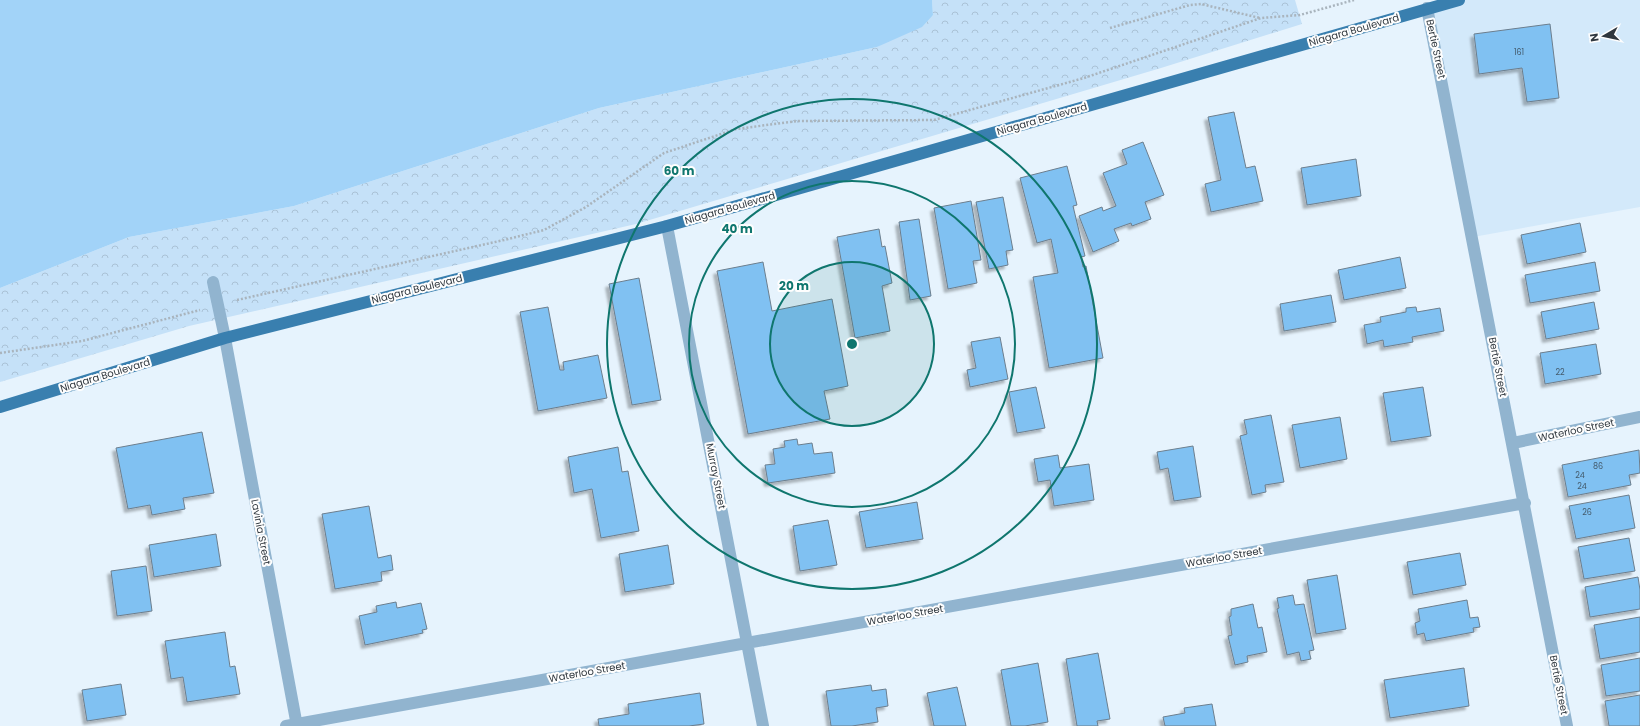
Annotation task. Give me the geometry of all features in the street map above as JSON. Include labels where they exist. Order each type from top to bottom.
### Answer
[{"type":"main road","name":"Niagara Boulevard","points":[[0,407],[225,338],[668,226],[1459,0]]},
{"type":"street","name":"Bertie Street","points":[[1427,8],[1525,503],[1567,726]]},
{"type":"street","name":"Murray Street","points":[[668,226],[763,726]]},
{"type":"street","name":"Lavinia Street","points":[[213,282],[225,338],[293,725]]},
{"type":"street","name":"Waterloo Street","points":[[1513,443],[1640,417]]},
{"type":"street","name":"Waterloo Street","points":[[293,725],[1525,503]]},
{"type":"path","points":[[0,353],[82,342],[218,304],[544,230],[586,207],[664,153],[736,130],[798,121],[934,120],[1084,78],[1260,18],[1300,15],[1354,0]]},
{"type":"path","points":[[1110,28],[1190,5],[1201,4],[1260,18]]},
{"type":"shaded area","points":[[0,0],[932,0],[933,15],[922,27],[877,47],[599,108],[294,206],[129,237],[0,288]]},
{"type":"shaded area","points":[[1459,0],[1640,0],[1640,207],[1473,237],[1427,8]]},
{"type":"green space","points":[[932,0],[1295,0],[1302,24],[1161,68],[636,224],[189,326],[0,382],[0,288],[129,237],[294,206],[599,108],[877,47],[933,15]]},
{"type":"building","points":[[1550,24],[1559,98],[1527,102],[1522,68],[1479,74],[1474,34]]},
{"type":"building","points":[[1234,112],[1246,168],[1255,166],[1263,201],[1211,212],[1205,184],[1221,180],[1208,117]]},
{"type":"building","points":[[1143,142],[1164,195],[1145,202],[1151,219],[1132,226],[1131,223],[1114,229],[1119,241],[1093,252],[1079,216],[1102,207],[1103,211],[1116,206],[1103,173],[1127,164],[1122,150]]},
{"type":"building","points":[[1356,159],[1361,196],[1307,205],[1301,168]]},
{"type":"building","points":[[1067,166],[1077,205],[1073,206],[1085,256],[1081,257],[1083,267],[1086,266],[1103,358],[1049,368],[1033,277],[1058,273],[1051,239],[1037,243],[1020,178]]},
{"type":"building","points":[[1003,197],[1013,250],[1006,251],[1008,265],[989,269],[976,202]]},
{"type":"building","points":[[971,201],[981,260],[973,261],[977,283],[948,289],[934,208]]},
{"type":"building","points":[[919,219],[931,296],[910,300],[899,222]]},
{"type":"building","points":[[1580,223],[1586,252],[1527,264],[1521,235]]},
{"type":"building","points":[[879,229],[882,247],[885,246],[892,283],[882,286],[890,331],[855,338],[837,237]]},
{"type":"building","points":[[1400,257],[1406,288],[1344,300],[1338,270]]},
{"type":"building","points":[[763,262],[772,311],[832,299],[848,386],[824,391],[830,419],[748,434],[717,271]]},
{"type":"building","points":[[1595,262],[1600,291],[1530,303],[1525,275]]},
{"type":"building","points":[[639,278],[661,400],[632,405],[609,284]]},
{"type":"building","points":[[1331,295],[1336,322],[1284,331],[1280,304]]},
{"type":"building","points":[[1594,302],[1599,329],[1546,339],[1541,312]]},
{"type":"building","points":[[548,307],[560,370],[564,370],[563,362],[598,355],[607,398],[538,411],[520,312]]},
{"type":"building","points":[[1416,307],[1417,312],[1440,308],[1444,331],[1412,337],[1413,342],[1384,347],[1383,340],[1367,344],[1364,325],[1381,322],[1380,317],[1406,312],[1406,308]]},
{"type":"building","points":[[1000,337],[1008,379],[970,387],[967,370],[976,368],[971,342]]},
{"type":"building","points":[[1596,344],[1601,374],[1545,384],[1540,353]]},
{"type":"building","points":[[1036,387],[1045,428],[1017,433],[1009,392]]},
{"type":"building","points":[[1423,387],[1431,436],[1391,442],[1383,393]]},
{"type":"building","points":[[1271,415],[1284,482],[1265,485],[1266,492],[1252,495],[1240,436],[1247,434],[1244,420]]},
{"type":"building","points":[[1340,417],[1347,459],[1300,468],[1292,425]]},
{"type":"building","points":[[202,432],[214,493],[183,498],[185,509],[152,515],[150,505],[128,509],[116,448]]},
{"type":"building","points":[[797,439],[798,445],[812,443],[814,454],[832,452],[835,473],[768,483],[765,465],[775,464],[773,449],[785,447],[784,441]]},
{"type":"building","points":[[1193,446],[1201,497],[1174,501],[1168,468],[1160,470],[1157,452]]},
{"type":"building","points":[[618,447],[622,472],[628,471],[639,531],[601,538],[592,489],[574,493],[568,457]]},
{"type":"building","points":[[1639,450],[1640,473],[1629,475],[1631,485],[1568,497],[1562,465]]},
{"type":"building","points":[[1058,455],[1060,468],[1089,464],[1094,500],[1054,506],[1050,480],[1038,482],[1034,459]]},
{"type":"building","points":[[1629,495],[1635,528],[1576,539],[1569,506]]},
{"type":"building","points":[[917,502],[923,539],[866,548],[859,512]]},
{"type":"building","points":[[369,506],[378,558],[391,555],[393,570],[381,572],[382,581],[335,589],[322,514]]},
{"type":"building","points":[[828,520],[837,565],[800,571],[793,526]]},
{"type":"building","points":[[216,534],[221,566],[154,577],[149,545]]},
{"type":"building","points":[[1629,538],[1635,571],[1584,579],[1578,547]]},
{"type":"building","points":[[668,545],[674,584],[625,592],[619,554]]},
{"type":"building","points":[[1460,553],[1466,585],[1413,595],[1407,562]]},
{"type":"building","points":[[146,566],[152,611],[117,616],[111,571]]},
{"type":"building","points":[[1337,575],[1346,629],[1316,634],[1307,580]]},
{"type":"building","points":[[1638,577],[1640,609],[1590,617],[1585,587]]},
{"type":"building","points":[[1293,595],[1295,605],[1304,604],[1314,650],[1309,651],[1311,659],[1301,661],[1299,652],[1287,655],[1277,609],[1279,608],[1277,598]]},
{"type":"building","points":[[1467,600],[1470,618],[1478,617],[1480,627],[1473,628],[1474,632],[1426,641],[1424,633],[1417,635],[1415,623],[1420,621],[1418,609]]},
{"type":"building","points":[[396,602],[397,608],[421,603],[427,629],[422,630],[423,633],[365,645],[359,616],[377,612],[376,606]]},
{"type":"building","points":[[1253,604],[1258,628],[1262,627],[1267,652],[1247,656],[1248,662],[1235,665],[1228,636],[1232,635],[1229,617],[1231,616],[1231,609]]},
{"type":"building","points":[[1640,617],[1640,652],[1600,659],[1594,625]]},
{"type":"building","points":[[225,632],[230,667],[235,666],[240,694],[187,702],[183,677],[171,679],[165,641]]},
{"type":"building","points":[[1098,653],[1110,719],[1097,721],[1098,726],[1077,726],[1066,659]]},
{"type":"building","points":[[1640,658],[1640,691],[1606,696],[1601,665]]},
{"type":"building","points":[[1038,663],[1048,722],[1025,726],[1011,726],[1001,670]]},
{"type":"building","points":[[1464,668],[1469,706],[1390,718],[1384,680]]},
{"type":"building","points":[[121,684],[126,715],[87,721],[82,690]]},
{"type":"building","points":[[871,685],[872,691],[886,689],[888,706],[876,708],[878,722],[852,726],[831,726],[826,691]]},
{"type":"building","points":[[957,687],[966,726],[934,726],[927,693]]},
{"type":"building","points":[[700,693],[704,724],[689,726],[599,726],[598,719],[629,714],[628,704]]},
{"type":"building","points":[[1640,695],[1640,726],[1609,726],[1605,701]]},
{"type":"building","points":[[1212,704],[1216,726],[1165,726],[1163,717],[1185,713],[1184,708]]}]
